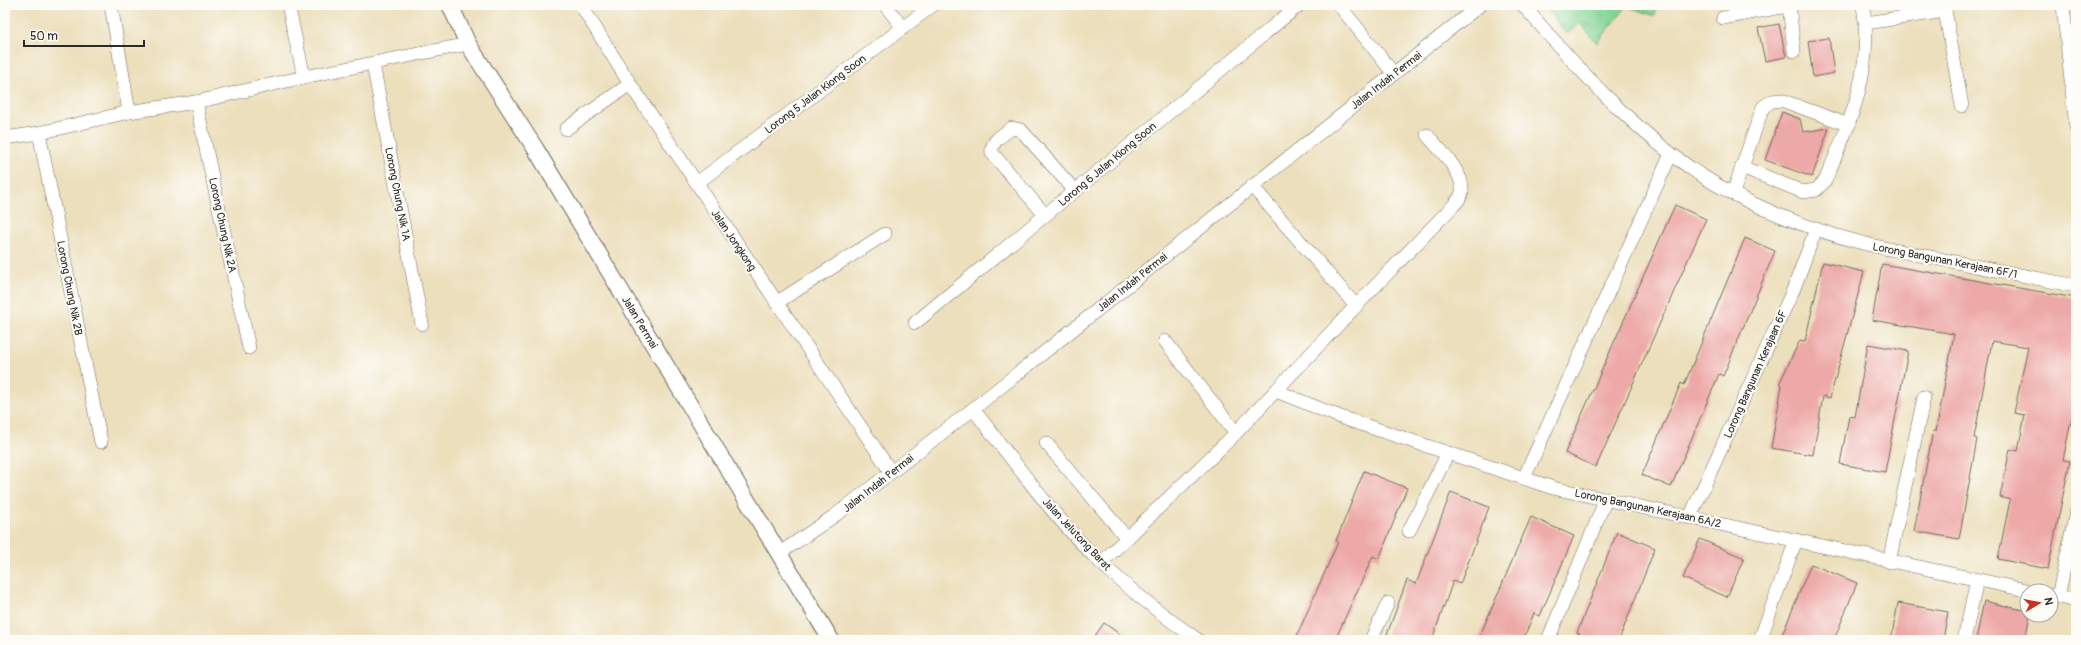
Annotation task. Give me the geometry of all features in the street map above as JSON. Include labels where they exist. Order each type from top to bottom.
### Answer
[{"type":"street","points":[[111,5],[129,112]]},
{"type":"street","points":[[288,5],[304,77]]},
{"type":"street","name":"Jalan Permai","points":[[450,5],[468,44],[535,148],[831,640]]},
{"type":"street","name":"Jalan Jongkong","points":[[581,5],[630,84],[891,472]]},
{"type":"street","points":[[885,5],[903,28]]},
{"type":"street","name":"Lorong 5 Jalan Kiong Soon","points":[[697,183],[933,5]]},
{"type":"street","name":"Lorong 6 Jalan Kiong Soon","points":[[915,323],[1299,5]]},
{"type":"street","points":[[1339,5],[1394,74]]},
{"type":"street","name":"Jalan Indah Permai","points":[[780,553],[837,514],[974,409],[1480,5]]},
{"type":"street","name":"Lorong Bangunan Kerajaan 6F/1","points":[[1523,5],[1576,67],[1609,100],[1671,154],[1733,193],[1816,229],[1856,242],[2076,286]]},
{"type":"street","points":[[1723,18],[1790,5],[1794,51]]},
{"type":"street","points":[[1742,167],[1802,192],[1816,190],[1825,181],[1849,125],[1857,101],[1864,71],[1866,23],[1863,5]]},
{"type":"street","points":[[2063,5],[2076,127]]},
{"type":"street","points":[[1866,23],[1945,8],[1962,106]]},
{"type":"street","points":[[5,138],[39,133],[129,112],[196,102],[304,77],[468,44]]},
{"type":"street","name":"Lorong Chung Nik 1A","points":[[373,64],[422,324]]},
{"type":"street","points":[[566,129],[630,84]]},
{"type":"street","points":[[1733,193],[1763,107],[1772,102],[1781,100],[1849,125]]},
{"type":"street","name":"Lorong Chung Nik 2A","points":[[196,102],[249,348]]},
{"type":"street","points":[[1045,215],[992,153],[991,148],[1012,128],[1021,130],[1074,191]]},
{"type":"street","name":"Lorong Chung Nik 2B","points":[[39,133],[101,442]]},
{"type":"street","points":[[1101,563],[1236,433],[1461,197],[1461,181],[1454,166],[1427,135]]},
{"type":"street","points":[[1524,478],[1671,154]]},
{"type":"street","points":[[1252,186],[1356,306]]},
{"type":"street","name":"Lorong Bangunan Kerajaan 6F","points":[[1690,517],[1794,288],[1816,229]]},
{"type":"street","points":[[776,303],[885,234]]},
{"type":"street","points":[[1165,341],[1236,433]]},
{"type":"street","name":"Lorong Bangunan Kerajaan 6A/2","points":[[1276,391],[1344,418],[1553,488],[1796,540],[1889,562],[2019,589]]},
{"type":"street","points":[[1889,562],[1924,397]]},
{"type":"street","name":"Jalan Jelutong Barat","points":[[974,409],[1051,509],[1101,563],[1146,602],[1198,640]]},
{"type":"street","points":[[1046,443],[1127,538]]},
{"type":"street","points":[[1409,531],[1448,453]]},
{"type":"street","points":[[1548,640],[1606,499]]},
{"type":"street","points":[[2058,583],[2076,512]]},
{"type":"street","points":[[1760,640],[1796,540]]},
{"type":"street","points":[[1964,640],[1977,580]]},
{"type":"street","points":[[2059,597],[2076,601]]},
{"type":"street","points":[[1371,640],[1388,603]]},
{"type":"green space","points":[[1550,5],[1655,5],[1655,16],[1627,6],[1597,43],[1580,23],[1567,34],[1548,11]]},
{"type":"building","points":[[1779,24],[1786,57],[1765,61],[1758,28]]},
{"type":"building","points":[[1829,38],[1834,73],[1813,77],[1808,41]]},
{"type":"building","points":[[1782,112],[1800,119],[1803,132],[1829,128],[1812,177],[1765,160]]},
{"type":"building","points":[[1675,205],[1706,219],[1596,467],[1565,453]]},
{"type":"building","points":[[1745,238],[1775,251],[1723,376],[1719,374],[1671,487],[1642,475],[1681,383],[1684,385]]},
{"type":"building","points":[[1823,262],[1864,272],[1830,398],[1823,396],[1813,455],[1771,448],[1782,385],[1779,384],[1800,340],[1805,341]]},
{"type":"building","points":[[1882,264],[2076,298],[2076,396],[2063,460],[2070,461],[2048,569],[1998,559],[2010,500],[2000,497],[2010,449],[2018,451],[2025,415],[2014,413],[2028,347],[1992,341],[1974,438],[1977,439],[1959,539],[1914,531],[1933,431],[1936,431],[1954,334],[1872,320]]},
{"type":"building","points":[[1868,344],[1908,351],[1885,472],[1840,464],[1849,416],[1855,417]]},
{"type":"building","points":[[1364,471],[1407,488],[1379,559],[1373,556],[1335,640],[1295,640],[1338,542],[1336,541]]},
{"type":"building","points":[[1451,492],[1489,507],[1460,584],[1453,581],[1432,640],[1385,640],[1407,580],[1416,584]]},
{"type":"building","points":[[1531,517],[1574,536],[1540,616],[1534,613],[1523,640],[1478,640]]},
{"type":"building","points":[[1617,532],[1655,548],[1619,640],[1594,640],[1577,633]]},
{"type":"building","points":[[1700,539],[1744,558],[1727,597],[1683,578]]},
{"type":"building","points":[[1811,564],[1857,583],[1834,640],[1780,640]]},
{"type":"building","points":[[1984,601],[2019,609],[2019,623],[2028,623],[2025,640],[1976,640]]},
{"type":"building","points":[[1898,603],[1948,612],[1943,640],[1891,640]]},
{"type":"building","points":[[1104,623],[1128,640],[1092,640]]}]
